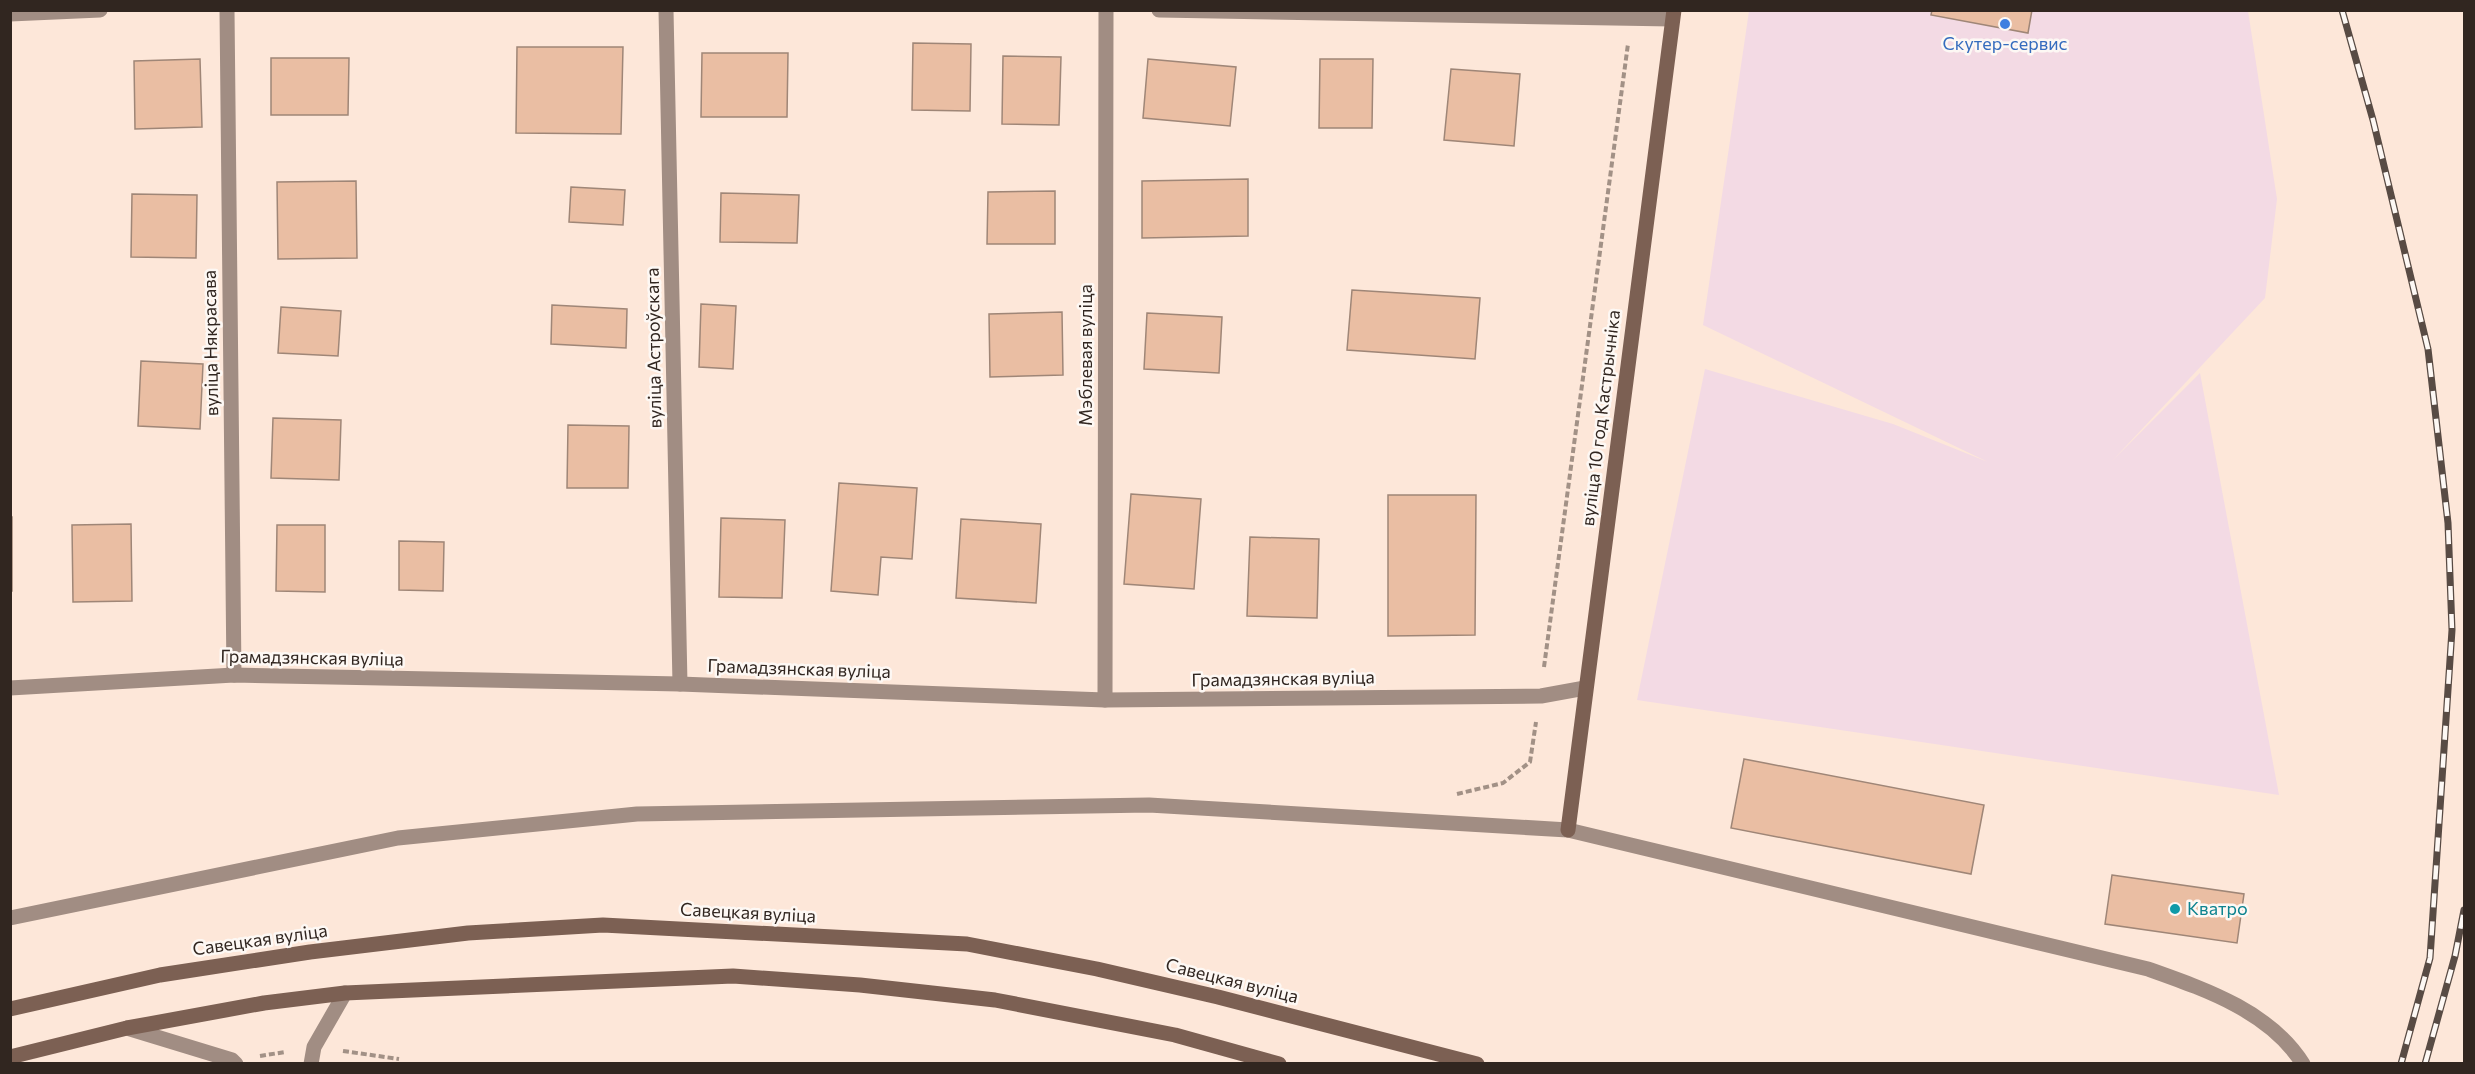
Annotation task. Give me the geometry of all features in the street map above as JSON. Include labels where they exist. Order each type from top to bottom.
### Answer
[{"type":"street","points":[[10,14],[100,10]]},
{"type":"street","name":"вуліца Някрасава","points":[[227,10],[234,675]]},
{"type":"street","name":"вуліца Астроўскага","points":[[666,10],[680,684]]},
{"type":"street","name":"Мэблевая вуліца","points":[[1105,700],[1106,10]]},
{"type":"street","points":[[1159,10],[1632,18],[1673,15]]},
{"type":"street","name":"вуліца 10 год Кастрычніка","points":[[1568,830],[1673,15]]},
{"type":"street","name":"Грамадзянская вуліца","points":[[10,688],[234,675],[680,684],[1105,700],[1541,696],[1585,688]]},
{"type":"street","points":[[10,918],[398,838],[637,814],[1149,805],[1568,830],[2148,969],[2206,990],[2272,1028],[2292,1046],[2303,1064]]},
{"type":"street","name":"Савецкая вуліца","points":[[10,1009],[160,975],[310,952],[468,933],[603,925],[967,944],[1097,969],[1218,997],[1477,1064]]},
{"type":"street","points":[[10,1057],[127,1028],[264,1003],[345,993],[733,976],[860,985],[995,1000],[1175,1035],[1279,1064]]},
{"type":"street","points":[[311,1064],[314,1047],[345,993]]},
{"type":"street","points":[[127,1028],[232,1060],[236,1064]]},
{"type":"path","points":[[1445,794],[1457,794],[1503,783],[1530,762],[1541,696],[1632,18]]},
{"type":"shaded area","points":[[1749,11],[2248,11],[2277,199],[2265,298],[2112,461],[2200,373],[2279,795],[1637,700],[1705,369],[1893,424],[1988,462],[1703,325]]},
{"type":"building","name":"Скутер-сервис","points":[[1932,10],[2032,10],[2028,33],[1931,15]]},
{"type":"building","points":[[913,43],[971,44],[970,111],[912,110]]},
{"type":"building","points":[[517,47],[623,47],[621,134],[516,133]]},
{"type":"building","points":[[702,53],[788,53],[787,117],[701,117]]},
{"type":"building","points":[[1003,56],[1061,57],[1059,125],[1002,124]]},
{"type":"building","points":[[271,58],[349,58],[348,115],[271,115]]},
{"type":"building","points":[[200,59],[202,127],[135,129],[134,61]]},
{"type":"building","points":[[1148,59],[1236,67],[1230,126],[1143,118]]},
{"type":"building","points":[[1320,59],[1373,59],[1372,128],[1319,128]]},
{"type":"building","points":[[1451,69],[1520,74],[1514,146],[1444,140]]},
{"type":"building","points":[[1248,179],[1248,236],[1142,238],[1142,181]]},
{"type":"building","points":[[356,181],[357,258],[278,259],[277,182]]},
{"type":"building","points":[[571,187],[625,190],[623,225],[569,222]]},
{"type":"building","points":[[1055,191],[1055,244],[987,244],[988,192]]},
{"type":"building","points":[[721,193],[799,195],[797,243],[720,242]]},
{"type":"building","points":[[132,194],[197,195],[196,258],[131,257]]},
{"type":"building","points":[[1352,290],[1480,298],[1475,359],[1347,350]]},
{"type":"building","points":[[701,304],[736,306],[733,369],[699,367]]},
{"type":"building","points":[[552,305],[627,309],[626,348],[551,344]]},
{"type":"building","points":[[281,307],[341,311],[338,356],[278,353]]},
{"type":"building","points":[[1062,312],[1063,375],[990,377],[989,314]]},
{"type":"building","points":[[1147,313],[1222,317],[1219,373],[1144,369]]},
{"type":"building","points":[[141,361],[203,364],[200,429],[138,426]]},
{"type":"building","points":[[273,418],[341,420],[339,480],[271,478]]},
{"type":"building","points":[[568,425],[629,426],[628,488],[567,488]]},
{"type":"building","points":[[839,483],[917,488],[912,559],[881,557],[878,595],[831,591]]},
{"type":"building","points":[[1131,494],[1201,499],[1194,589],[1124,584]]},
{"type":"building","points":[[1388,495],[1476,495],[1475,635],[1388,636]]},
{"type":"building","points":[[10,517],[12,517],[12,591],[10,591]]},
{"type":"building","points":[[721,518],[785,520],[782,598],[719,597]]},
{"type":"building","points":[[961,519],[1041,524],[1036,603],[956,598]]},
{"type":"building","points":[[131,524],[132,601],[73,602],[72,525]]},
{"type":"building","points":[[277,525],[325,525],[325,592],[276,591]]},
{"type":"building","points":[[1250,537],[1319,539],[1317,618],[1247,616]]},
{"type":"building","points":[[399,541],[444,542],[443,591],[399,590]]},
{"type":"building","points":[[1744,759],[1984,805],[1971,874],[1731,828]]},
{"type":"building","name":"Кватро","points":[[2112,875],[2244,894],[2237,943],[2105,924]]},
{"type":"railway","points":[[2342,10],[2373,120],[2428,349],[2448,523],[2452,630],[2430,958],[2401,1064]]},
{"type":"railway","points":[[2425,1064],[2455,956],[2464,910]]},
{"type":"place","name":"Скутер-сервис","points":[[2005,24]]},
{"type":"place","name":"Кватро","points":[[2175,909]]}]
